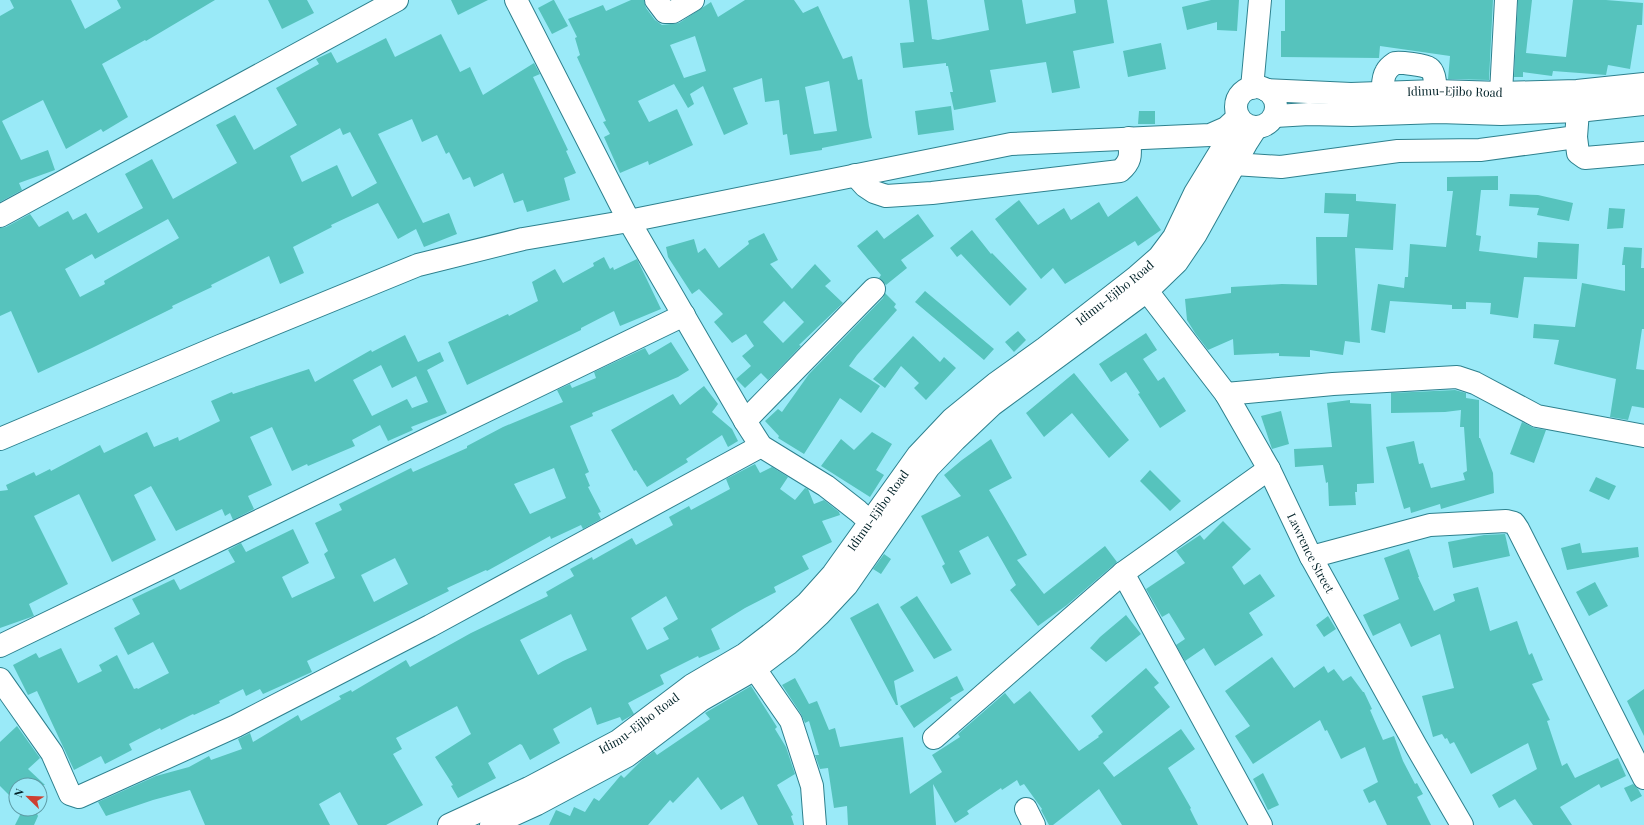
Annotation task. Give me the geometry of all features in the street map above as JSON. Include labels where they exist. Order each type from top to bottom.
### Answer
[{"type":"street","points":[[0,216],[397,0]]},
{"type":"street","points":[[516,0],[629,221],[761,446],[826,486],[870,522]]},
{"type":"street","points":[[656,0],[665,12],[674,12],[693,0]]},
{"type":"street","points":[[1259,89],[1260,0]]},
{"type":"street","points":[[1501,93],[1506,0]]},
{"type":"street","points":[[1383,104],[1385,73],[1396,63],[1425,65],[1430,68],[1433,73],[1436,91]]},
{"type":"street","name":"Idimu-Ejibo Road","points":[[1274,116],[1309,114],[1352,115],[1383,104],[1436,91],[1501,93],[1577,91],[1644,84]]},
{"type":"street","points":[[1,434],[418,265],[523,239],[629,221],[1011,144],[1210,135],[1245,122],[1267,125],[1274,116],[1276,109],[1276,101],[1272,95],[1259,89],[1244,92],[1238,99],[1236,108],[1245,122]]},
{"type":"street","name":"Idimu-Ejibo Road","points":[[1259,89],[1351,94],[1383,104],[1439,112],[1501,114],[1578,111],[1644,104]]},
{"type":"street","points":[[1578,111],[1576,137],[1578,153],[1585,158],[1644,153]]},
{"type":"street","name":"Idimu-Ejibo Road","points":[[491,825],[537,804],[627,756],[701,700],[755,668],[788,644],[820,615],[847,585],[930,468],[955,440],[992,405],[1147,291],[1177,262],[1206,216],[1234,164],[1245,122]]},
{"type":"street","name":"Idimu-Ejibo Road","points":[[449,825],[529,788],[618,741],[692,685],[745,654],[807,603],[834,574],[918,455],[952,420],[995,384],[1045,348],[1135,278],[1159,257],[1174,236],[1195,193],[1225,144],[1245,122]]},
{"type":"street","points":[[1234,164],[1281,168],[1398,151],[1480,150],[1576,137]]},
{"type":"street","points":[[855,175],[865,186],[874,192],[886,196],[932,193],[1120,171],[1130,159],[1129,138]]},
{"type":"street","points":[[745,421],[874,289]]},
{"type":"street","name":"Lawrence Street","points":[[1147,291],[1226,394],[1269,469],[1311,557],[1416,746],[1462,825]]},
{"type":"street","points":[[0,646],[684,315]]},
{"type":"street","points":[[1226,394],[1333,384],[1457,377],[1475,383],[1537,416],[1644,436]]},
{"type":"street","points":[[0,679],[52,753],[70,794],[79,797],[236,726],[430,626],[761,446]]},
{"type":"street","points":[[934,738],[1123,573],[1269,469]]},
{"type":"street","points":[[1311,557],[1430,525],[1506,521],[1514,523],[1644,778]]},
{"type":"street","points":[[1123,573],[1261,825]]},
{"type":"street","points":[[755,668],[791,721],[812,786],[815,825]]},
{"type":"building","points":[[10,0],[71,0],[85,29],[121,8],[117,0],[215,0],[146,41],[145,40],[102,64],[128,117],[103,132],[101,129],[66,149],[43,100],[2,121],[21,160],[48,150],[55,170],[19,183],[22,190],[0,202],[0,16],[14,8]]},
{"type":"building","points":[[268,0],[307,0],[314,13],[282,29]]},
{"type":"building","points":[[451,0],[488,0],[458,15]]},
{"type":"building","points":[[553,0],[568,26],[552,34],[538,8]]},
{"type":"building","points":[[631,0],[644,0],[646,8],[655,20],[662,25],[679,23],[711,2],[718,17],[745,0],[794,0],[803,13],[818,6],[843,59],[852,56],[858,80],[862,79],[872,138],[822,148],[822,150],[790,155],[787,134],[783,135],[779,100],[765,102],[762,78],[733,88],[748,124],[724,135],[703,86],[690,94],[694,104],[688,108],[674,84],[638,101],[649,122],[677,109],[693,145],[649,165],[648,161],[620,173],[604,137],[610,134],[603,122],[606,121],[577,57],[580,55],[575,38],[577,37],[568,19],[603,5],[606,11]],"holes":[[[695,36],[706,71],[684,78],[670,45]],[[829,81],[837,131],[814,134],[805,87]]]},
{"type":"building","points":[[909,0],[927,0],[932,39],[938,40],[989,30],[984,0],[1022,0],[1026,24],[1076,13],[1074,0],[1107,0],[1114,43],[1073,51],[1080,88],[1052,93],[1046,62],[990,70],[996,102],[954,110],[950,92],[953,92],[948,66],[946,66],[946,63],[903,68],[900,43],[914,42]]},
{"type":"building","points":[[1211,0],[1239,0],[1237,31],[1217,30],[1217,22],[1187,30],[1182,7]]},
{"type":"building","points":[[1285,0],[1493,0],[1489,80],[1448,79],[1450,56],[1380,46],[1379,58],[1281,57],[1281,31],[1285,31]]},
{"type":"building","points":[[1518,0],[1532,0],[1526,53],[1566,57],[1573,0],[1606,0],[1643,3],[1642,25],[1637,25],[1630,69],[1608,65],[1606,75],[1553,71],[1552,76],[1523,72],[1523,77],[1514,77]]},
{"type":"building","points":[[441,34],[460,72],[470,67],[483,95],[534,63],[540,74],[533,77],[568,150],[566,151],[576,173],[564,178],[570,200],[527,212],[523,200],[514,203],[503,173],[474,187],[470,177],[463,180],[449,152],[446,154],[437,135],[422,142],[412,119],[378,134],[423,223],[449,213],[457,234],[424,247],[416,229],[398,239],[378,203],[331,225],[332,227],[293,247],[304,273],[280,284],[269,256],[211,285],[212,287],[172,306],[173,308],[38,373],[11,311],[0,316],[0,228],[6,227],[30,214],[39,227],[68,211],[73,220],[86,213],[98,233],[143,208],[125,174],[152,159],[173,199],[237,163],[216,125],[235,115],[254,150],[297,125],[276,88],[319,64],[316,59],[331,52],[337,63],[386,38],[395,57]],"holes":[[[340,128],[343,135],[350,132],[377,183],[352,197],[337,165],[302,182],[290,156]],[[168,219],[179,238],[104,281],[105,284],[80,297],[65,269],[92,254],[95,259]]]},
{"type":"building","points":[[1161,43],[1166,69],[1128,77],[1123,51]]},
{"type":"building","points":[[951,106],[954,130],[918,135],[915,111]]},
{"type":"building","points":[[1139,111],[1155,111],[1155,124],[1138,124]]},
{"type":"building","points":[[1498,176],[1498,190],[1481,190],[1476,235],[1481,236],[1479,251],[1537,258],[1538,242],[1579,244],[1577,279],[1524,277],[1518,318],[1490,314],[1491,303],[1466,302],[1466,309],[1452,309],[1452,305],[1390,301],[1385,333],[1371,330],[1378,284],[1404,288],[1405,277],[1408,277],[1410,244],[1446,247],[1453,191],[1447,191],[1447,177]]},
{"type":"building","points":[[1325,193],[1356,194],[1356,201],[1396,204],[1393,250],[1355,248],[1360,343],[1345,341],[1343,355],[1310,350],[1310,357],[1279,356],[1279,353],[1234,355],[1233,339],[1208,350],[1187,320],[1185,299],[1231,293],[1231,287],[1282,284],[1317,285],[1316,237],[1347,237],[1349,214],[1324,213]]},
{"type":"building","points":[[1510,194],[1538,195],[1573,203],[1569,221],[1537,215],[1539,208],[1509,206]]},
{"type":"building","points":[[1137,196],[1161,230],[1138,246],[1135,241],[1065,284],[1053,268],[1041,279],[995,219],[1019,200],[1038,225],[1064,208],[1071,220],[1099,202],[1108,217]]},
{"type":"building","points":[[1609,208],[1625,209],[1623,228],[1607,229]]},
{"type":"building","points":[[918,214],[934,236],[901,260],[907,268],[886,285],[879,278],[881,275],[857,246],[877,230],[884,239]]},
{"type":"building","points":[[972,230],[991,254],[992,253],[1027,289],[1010,306],[961,254],[957,257],[950,248]]},
{"type":"building","points":[[764,233],[778,260],[770,264],[792,289],[815,264],[831,281],[825,286],[843,303],[799,345],[801,346],[768,380],[761,373],[745,388],[736,379],[751,366],[742,356],[754,346],[746,334],[732,343],[714,322],[723,314],[699,289],[692,294],[668,257],[666,247],[694,239],[698,253],[705,248],[719,268],[749,244],[748,241]],"holes":[[[784,301],[804,322],[783,343],[763,322]]]},
{"type":"building","points":[[1624,247],[1642,248],[1641,268],[1644,268],[1644,329],[1642,329],[1636,369],[1644,370],[1644,408],[1632,406],[1628,420],[1610,417],[1616,379],[1554,364],[1559,340],[1533,338],[1534,324],[1575,327],[1582,283],[1625,291],[1625,265],[1622,265]]},
{"type":"building","points":[[604,257],[610,269],[613,267],[614,270],[637,259],[661,309],[620,326],[614,311],[581,328],[581,330],[467,385],[448,342],[508,314],[509,316],[538,301],[532,282],[555,269],[563,283],[594,266],[593,263]]},
{"type":"building","points":[[925,291],[994,349],[984,360],[915,302]]},
{"type":"building","points":[[885,293],[896,304],[894,307],[897,310],[849,366],[880,386],[861,413],[840,398],[804,454],[778,438],[779,436],[765,421],[778,409],[782,412],[809,374],[883,298]]},
{"type":"building","points":[[1018,331],[1026,340],[1014,352],[1005,342]]},
{"type":"building","points":[[1146,333],[1157,350],[1143,359],[1158,381],[1164,377],[1186,411],[1160,428],[1126,372],[1111,382],[1099,364]]},
{"type":"building","points":[[405,335],[418,362],[440,352],[444,361],[427,370],[447,413],[411,427],[413,430],[388,441],[380,425],[352,440],[355,446],[308,466],[307,464],[292,471],[272,427],[250,437],[272,485],[248,496],[254,509],[233,520],[230,513],[225,516],[222,509],[176,531],[151,486],[134,495],[156,540],[112,562],[79,494],[34,516],[68,584],[29,604],[34,616],[0,628],[0,491],[8,490],[6,485],[34,472],[36,476],[50,469],[51,471],[100,445],[104,453],[147,432],[154,447],[178,437],[179,441],[220,421],[211,401],[232,392],[233,394],[309,369],[315,382],[371,350],[372,352]],"holes":[[[381,365],[392,388],[416,376],[428,402],[407,410],[412,408],[407,399],[372,416],[353,380]]]},
{"type":"building","points":[[913,336],[940,362],[944,357],[956,368],[926,400],[914,388],[919,383],[901,366],[885,388],[873,379]]},
{"type":"building","points":[[671,342],[689,370],[678,377],[592,413],[593,416],[570,426],[589,472],[585,474],[590,486],[588,487],[601,512],[598,513],[601,519],[583,529],[581,525],[551,539],[550,536],[487,571],[486,570],[447,588],[449,591],[307,661],[312,672],[263,694],[260,689],[246,696],[243,689],[219,701],[220,703],[194,715],[193,714],[161,730],[160,728],[129,744],[132,750],[105,764],[101,756],[74,770],[37,691],[28,695],[13,665],[36,653],[39,658],[61,648],[78,683],[102,671],[99,665],[117,655],[134,689],[138,689],[169,673],[153,642],[128,655],[114,628],[140,614],[132,599],[174,579],[180,590],[235,562],[228,550],[241,543],[246,552],[293,529],[309,563],[282,577],[292,598],[335,578],[324,554],[328,551],[315,523],[342,510],[339,504],[411,468],[413,472],[467,448],[467,446],[503,427],[563,402],[557,390],[570,384],[572,388],[596,378],[594,372],[645,348],[649,355]],"holes":[[[554,468],[566,498],[530,514],[514,484]],[[395,558],[408,584],[374,602],[361,575]]]},
{"type":"building","points":[[1074,373],[1129,440],[1109,458],[1072,413],[1044,437],[1026,413]]},
{"type":"building","points":[[704,386],[718,404],[712,412],[732,429],[738,441],[728,447],[722,435],[686,459],[688,462],[647,487],[636,470],[634,471],[611,430],[673,394],[680,405]]},
{"type":"building","points":[[1455,390],[1466,393],[1466,398],[1479,400],[1479,438],[1493,473],[1494,493],[1441,509],[1440,504],[1411,513],[1410,507],[1404,509],[1386,447],[1414,441],[1419,464],[1423,463],[1431,488],[1465,480],[1463,473],[1467,471],[1464,427],[1460,427],[1461,410],[1445,412],[1391,413],[1391,393]]},
{"type":"building","points":[[1350,400],[1350,403],[1371,404],[1374,483],[1357,484],[1357,492],[1355,492],[1356,505],[1329,506],[1328,482],[1326,483],[1323,465],[1295,467],[1294,449],[1332,447],[1327,403]]},
{"type":"building","points":[[1281,411],[1289,444],[1272,449],[1261,416]]},
{"type":"building","points":[[1522,422],[1534,428],[1546,430],[1534,463],[1510,454]]},
{"type":"building","points":[[872,432],[892,444],[876,470],[884,475],[870,497],[821,466],[841,439],[854,450]]},
{"type":"building","points":[[991,439],[1012,478],[989,490],[1027,555],[1017,560],[1044,594],[1105,546],[1117,562],[1067,605],[1038,626],[1010,590],[1016,585],[988,536],[959,551],[971,574],[951,584],[942,566],[945,564],[921,516],[961,496],[944,475]]},
{"type":"building","points":[[755,464],[760,473],[772,467],[788,477],[780,489],[795,500],[805,488],[808,489],[814,504],[824,500],[839,512],[840,515],[822,521],[832,542],[802,556],[809,569],[774,587],[776,592],[745,608],[711,629],[720,649],[699,658],[698,656],[660,675],[664,684],[628,703],[634,714],[622,721],[620,717],[597,725],[591,707],[553,729],[560,743],[530,760],[520,744],[488,763],[496,778],[458,798],[451,786],[453,785],[435,757],[471,734],[457,706],[396,738],[402,749],[393,754],[423,805],[386,825],[358,825],[340,792],[319,804],[330,825],[205,825],[190,790],[153,800],[106,816],[98,802],[156,776],[189,767],[209,756],[211,760],[242,749],[238,739],[250,733],[253,742],[298,715],[301,721],[341,699],[339,696],[351,690],[352,692],[406,660],[410,667],[471,633],[548,596],[546,592],[574,576],[570,569],[592,557],[593,560],[632,538],[636,545],[673,525],[669,517],[689,506],[691,510],[730,489],[726,479]],"holes":[[[666,596],[678,619],[663,628],[669,639],[647,650],[631,618]],[[571,614],[587,650],[538,675],[520,640]]]},
{"type":"building","points":[[1150,470],[1181,501],[1170,511],[1140,481]]},
{"type":"building","points":[[1596,477],[1616,486],[1609,500],[1589,491]]},
{"type":"building","points":[[1223,521],[1251,549],[1232,567],[1244,585],[1260,574],[1275,596],[1249,613],[1263,635],[1215,666],[1204,648],[1185,661],[1176,645],[1185,639],[1169,613],[1162,617],[1146,589],[1185,563],[1176,551],[1200,535],[1204,540]]},
{"type":"building","points":[[1505,534],[1510,556],[1453,568],[1448,542],[1484,535]]},
{"type":"building","points":[[1580,543],[1582,553],[1638,547],[1639,557],[1567,570],[1561,548]]},
{"type":"building","points":[[1409,549],[1418,577],[1434,611],[1455,601],[1453,594],[1478,587],[1490,631],[1517,621],[1529,655],[1532,653],[1543,680],[1532,684],[1550,720],[1547,721],[1562,766],[1567,763],[1575,778],[1618,758],[1626,776],[1601,788],[1599,784],[1560,807],[1572,825],[1533,825],[1515,799],[1499,808],[1492,795],[1537,769],[1528,743],[1471,774],[1454,742],[1450,744],[1447,738],[1445,739],[1442,734],[1433,737],[1422,696],[1454,688],[1440,634],[1411,647],[1400,623],[1373,636],[1363,615],[1399,599],[1384,558]]},
{"type":"building","points":[[884,554],[891,559],[881,574],[873,569]]},
{"type":"building","points":[[1595,582],[1608,606],[1589,616],[1576,592]]},
{"type":"building","points":[[917,596],[952,650],[934,659],[900,607]]},
{"type":"building","points":[[878,603],[914,671],[894,681],[898,705],[896,705],[850,618]]},
{"type":"building","points":[[1126,615],[1141,634],[1106,662],[1090,648],[1100,637]]},
{"type":"building","points":[[1328,616],[1336,629],[1324,637],[1316,625]]},
{"type":"building","points":[[1272,657],[1294,688],[1324,666],[1328,673],[1334,669],[1343,681],[1351,676],[1364,692],[1383,740],[1394,736],[1403,761],[1415,784],[1417,783],[1423,794],[1417,797],[1431,825],[1387,825],[1375,800],[1369,803],[1363,790],[1378,782],[1365,747],[1341,759],[1327,730],[1325,731],[1320,720],[1253,764],[1235,736],[1250,726],[1225,691]]},
{"type":"building","points":[[1146,668],[1159,683],[1154,687],[1170,707],[1103,763],[1114,777],[1181,729],[1195,749],[1168,768],[1191,808],[1190,809],[1198,825],[1122,825],[1099,789],[1053,825],[1049,825],[1041,810],[1042,809],[1024,784],[1020,786],[1017,780],[1002,790],[1001,788],[967,811],[969,814],[955,823],[933,784],[936,825],[848,825],[847,806],[834,808],[828,768],[820,769],[815,755],[819,755],[809,721],[805,723],[801,714],[782,685],[795,678],[809,704],[817,701],[829,730],[835,728],[840,747],[903,737],[910,794],[942,772],[932,755],[960,737],[958,734],[1005,693],[1014,704],[1030,691],[1079,751],[1099,737],[1098,736],[1103,732],[1091,716]]},
{"type":"building","points":[[957,676],[964,690],[950,698],[952,700],[914,728],[900,706]]},
{"type":"building","points":[[751,686],[777,727],[775,729],[786,747],[795,774],[777,785],[793,815],[791,816],[794,825],[758,825],[743,796],[721,810],[698,777],[673,803],[670,800],[648,825],[549,825],[556,810],[570,816],[574,807],[585,812],[594,798],[599,801],[621,775],[624,778],[641,761],[654,751],[657,755],[710,719],[705,713]]},
{"type":"building","points":[[1644,689],[1644,736],[1627,701]]},
{"type":"building","points":[[17,726],[40,758],[28,769],[36,777],[8,777],[8,794],[0,786],[0,742]]},
{"type":"building","points":[[1263,773],[1279,805],[1268,810],[1253,779]]},
{"type":"building","points":[[1633,784],[1642,796],[1631,802],[1624,788]]},
{"type":"building","points":[[19,817],[38,817],[34,825],[15,825]]}]
